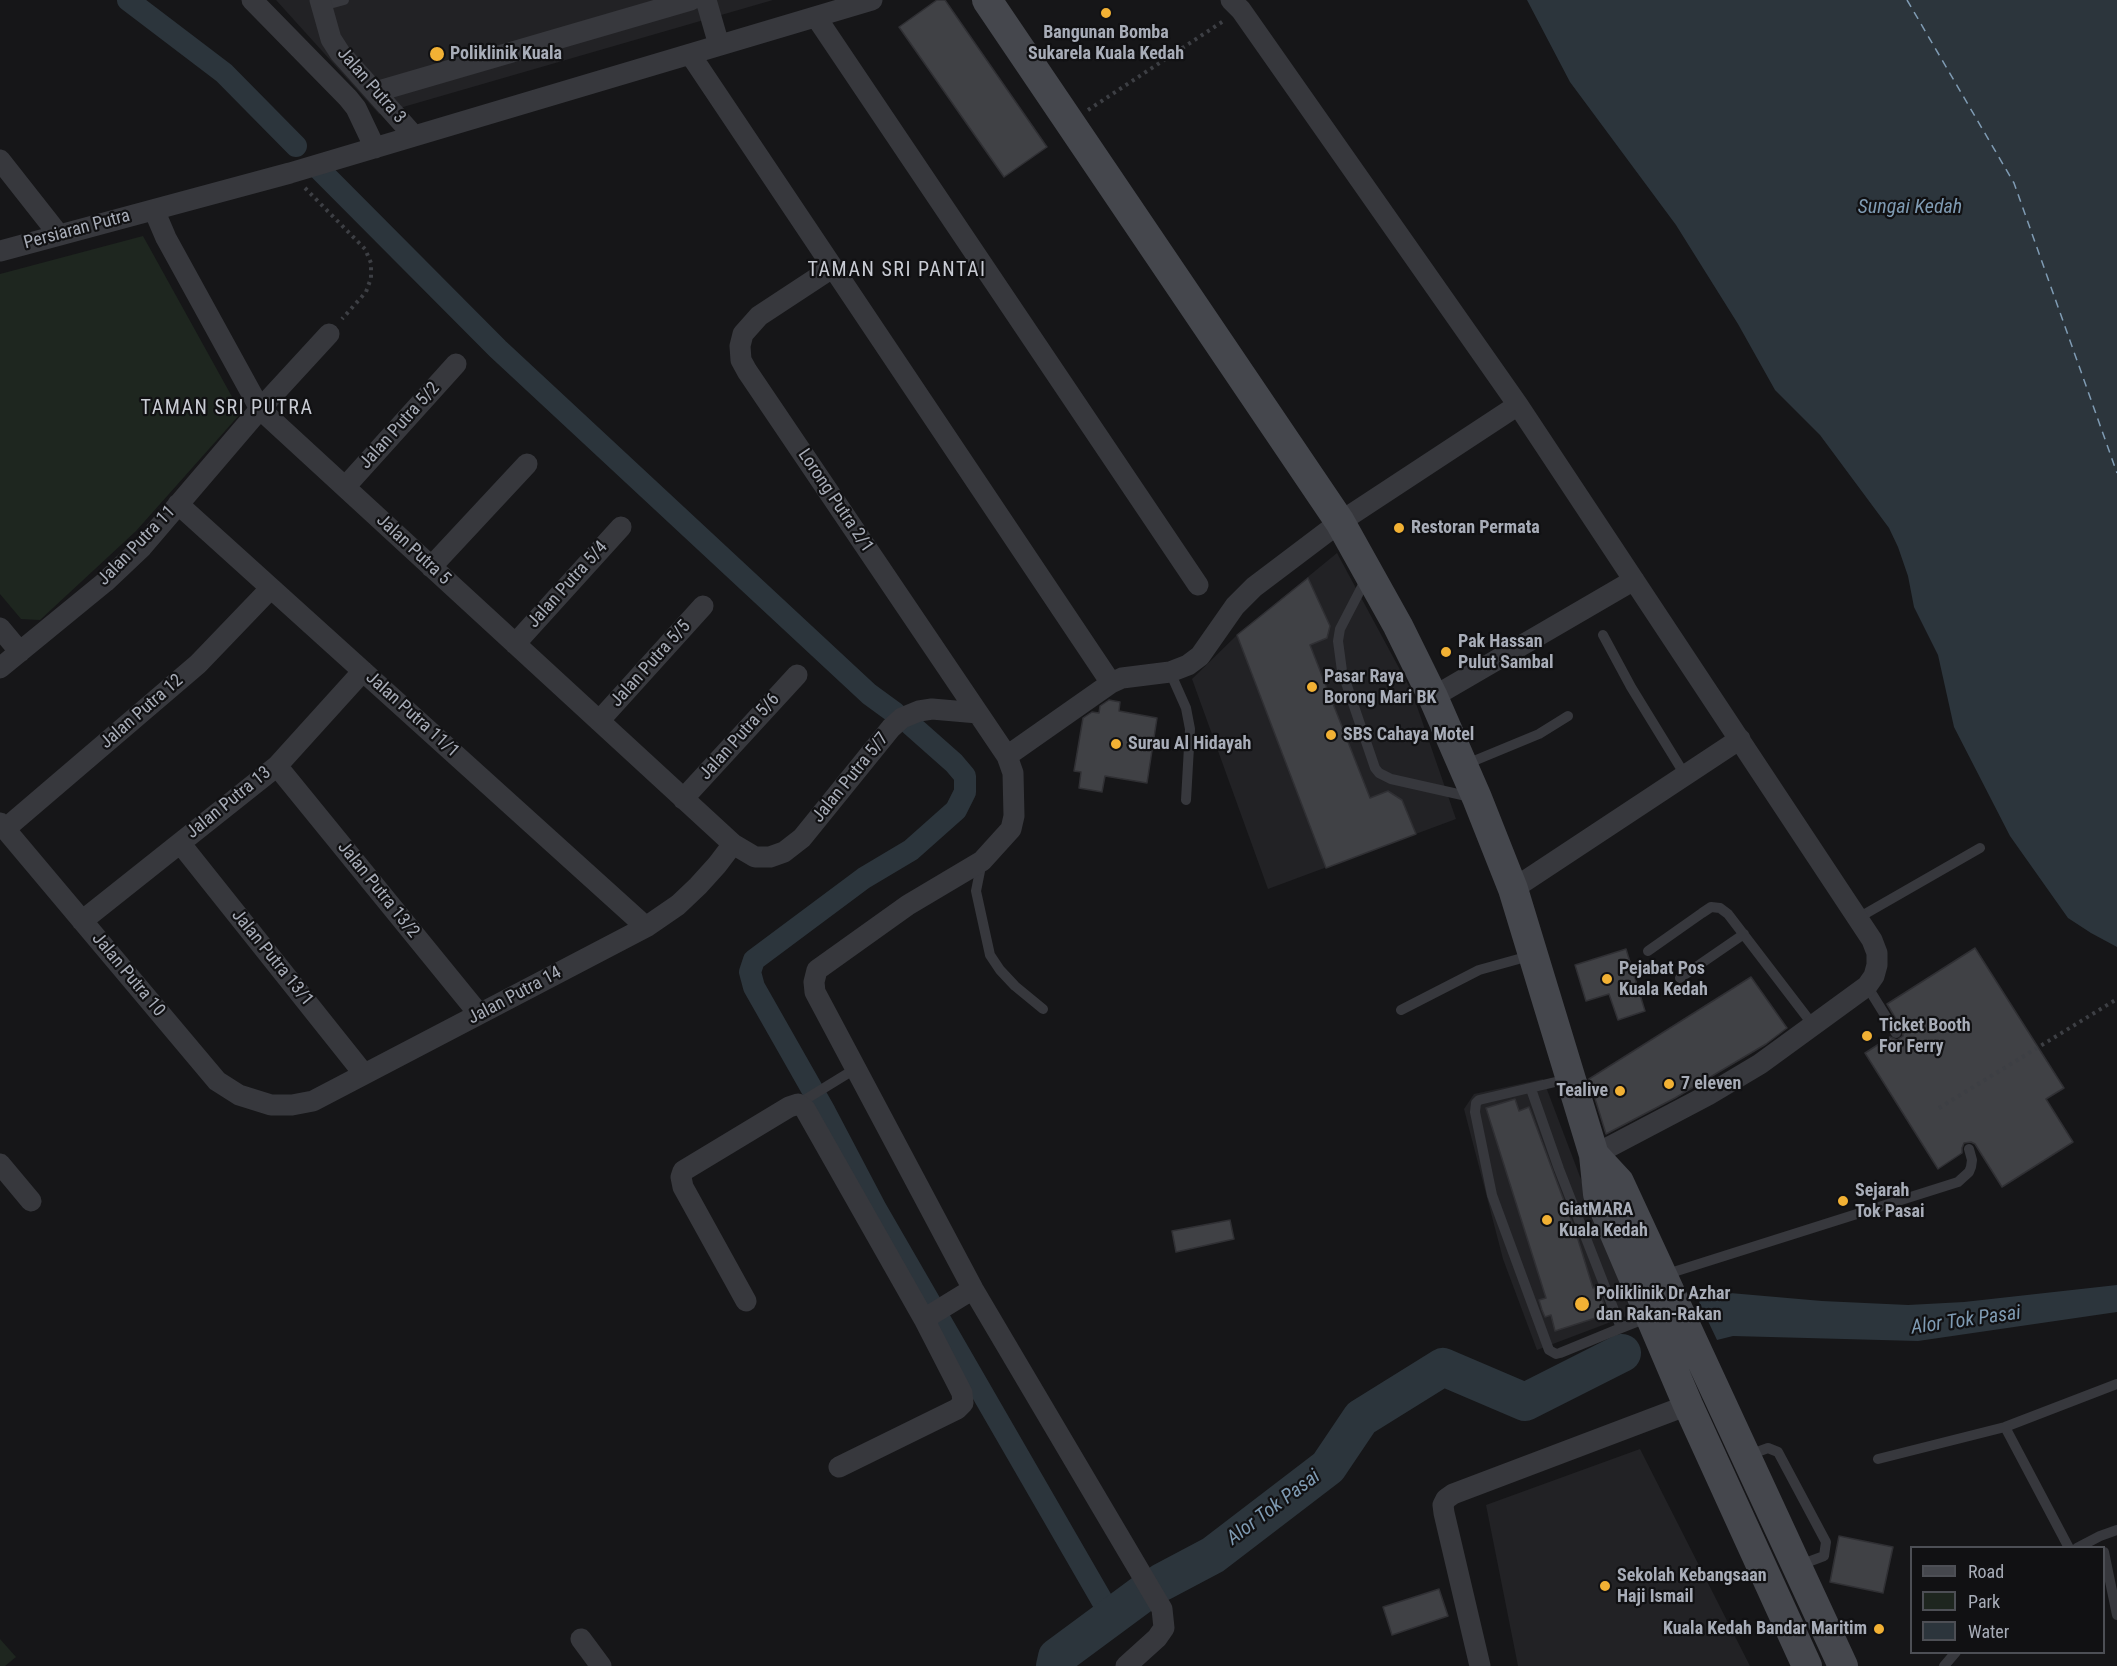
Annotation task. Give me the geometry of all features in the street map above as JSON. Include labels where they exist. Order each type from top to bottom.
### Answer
[{"type":"main road","points":[[987,0],[1340,522],[1370,573],[1433,697],[1464,765],[1513,889],[1593,1155],[1598,1194],[1649,1317],[1807,1666]]},
{"type":"main road","points":[[1593,1155],[1619,1182],[1843,1664]]},
{"type":"street","points":[[252,0],[348,98],[356,108],[375,148]]},
{"type":"street","points":[[375,92],[691,0]]},
{"type":"street","points":[[706,0],[719,45]]},
{"type":"street","name":"Persiaran Putra","points":[[0,250],[290,173],[872,0]]},
{"type":"street","name":"Jalan Putra 3","points":[[321,3],[331,39],[340,53],[414,136]]},
{"type":"street","points":[[1236,5],[1518,405],[1858,918],[1872,940],[1877,953],[1874,976],[1867,986],[1760,1064],[1593,1155]]},
{"type":"street","points":[[816,17],[1198,585]]},
{"type":"street","points":[[690,54],[1111,683]]},
{"type":"street","points":[[0,160],[59,235]]},
{"type":"street","name":"Jalan Putra 5","points":[[154,210],[166,238],[260,409],[733,844]]},
{"type":"street","name":"Lorong Putra 2/1","points":[[832,268],[759,316],[743,334],[740,346],[741,360],[1007,756]]},
{"type":"street","name":"Jalan Putra 11","points":[[0,668],[105,582],[142,547],[260,409],[329,334]]},
{"type":"street","name":"Jalan Putra 5/2","points":[[345,487],[456,364]]},
{"type":"street","points":[[1126,1666],[1157,1638],[1164,1628],[1162,1609],[973,1289],[815,992],[815,975],[817,970],[908,905],[982,861],[1011,829],[1014,816],[1013,773],[1007,756],[1111,683],[1122,678],[1170,672],[1200,656],[1235,606],[1249,591],[1340,522],[1518,405]]},
{"type":"street","points":[[431,567],[527,464]]},
{"type":"street","name":"Jalan Putra 11/1","points":[[178,504],[646,927]]},
{"type":"street","name":"Jalan Putra 5/4","points":[[515,644],[621,527]]},
{"type":"street","points":[[1433,697],[1634,580]]},
{"type":"street","name":"Jalan Putra 12","points":[[2,826],[198,664],[271,588]]},
{"type":"street","name":"Jalan Putra 5/5","points":[[599,721],[703,606]]},
{"type":"street","points":[[0,628],[20,652]]},
{"type":"street","name":"Jalan Putra 13","points":[[82,921],[277,766],[363,671]]},
{"type":"street","name":"Jalan Putra 5/6","points":[[683,799],[796,675]]},
{"type":"street","name":"Jalan Putra 5/7","points":[[733,844],[755,857],[770,858],[784,852],[802,837],[891,728],[902,718],[919,711],[933,709],[978,714]]},
{"type":"street","points":[[1513,889],[1740,739]]},
{"type":"street","name":"Jalan Putra 13/2","points":[[277,766],[479,1014]]},
{"type":"street","name":"Jalan Putra 10","points":[[2,826],[217,1082],[239,1095],[271,1105]]},
{"type":"street","name":"Jalan Putra 13/1","points":[[180,843],[364,1074]]},
{"type":"street","name":"Jalan Putra 14","points":[[271,1105],[292,1105],[313,1101],[646,927],[678,905],[698,886],[733,844]]},
{"type":"street","points":[[746,1301],[683,1187],[681,1177],[683,1171],[789,1107],[805,1100],[805,1109],[932,1314],[962,1393],[963,1403],[957,1409],[838,1467]]},
{"type":"street","points":[[0,1164],[31,1202]]},
{"type":"street","points":[[932,1314],[973,1289]]},
{"type":"street","points":[[1480,1666],[1444,1513],[1443,1505],[1446,1499],[1688,1405]]},
{"type":"street","points":[[581,1640],[601,1666]]},
{"type":"lane","points":[[321,3],[344,0]]},
{"type":"lane","points":[[1370,573],[1340,629],[1338,648],[1342,671],[1374,768],[1391,779],[1477,798]]},
{"type":"lane","points":[[1603,635],[1631,687],[1685,775]]},
{"type":"lane","points":[[1170,672],[1186,708],[1190,729],[1186,800]]},
{"type":"lane","points":[[1464,765],[1532,737],[1568,716]]},
{"type":"lane","points":[[1858,918],[1980,848]]},
{"type":"lane","points":[[982,861],[976,891],[990,955],[1015,986],[1043,1009]]},
{"type":"lane","points":[[1648,951],[1711,907],[1720,908],[1744,934],[1813,1025]]},
{"type":"lane","points":[[1680,978],[1744,934]]},
{"type":"lane","points":[[1401,1010],[1479,970],[1533,955]]},
{"type":"lane","points":[[1867,986],[1896,1033]]},
{"type":"lane","points":[[805,1100],[855,1070]]},
{"type":"lane","points":[[1570,1079],[1479,1100],[1475,1112],[1492,1195],[1546,1346],[1552,1352],[1560,1353],[1649,1317]]},
{"type":"lane","points":[[1531,1089],[1574,1209],[1621,1329]]},
{"type":"lane","points":[[1662,1276],[1958,1182],[1971,1167],[1969,1149]]},
{"type":"lane","points":[[1878,1459],[2005,1427],[2117,1384]]},
{"type":"lane","points":[[2005,1427],[2068,1546]]},
{"type":"lane","points":[[2081,1546],[2117,1530]]},
{"type":"lane","points":[[2100,1536],[2102,1546]]},
{"type":"lane","points":[[2105,1561],[2117,1615]]},
{"type":"lane","points":[[1944,1666],[1955,1654]]},
{"type":"path","points":[[1069,123],[1236,5]]},
{"type":"path","points":[[290,173],[365,249],[371,263],[371,278],[366,292],[329,334]]},
{"type":"path","points":[[1939,1108],[2117,999]]},
{"type":"shaded area","points":[[276,0],[773,0],[379,114]]},
{"type":"shaded area","points":[[1337,553],[1412,692],[1456,819],[1268,889],[1192,679],[1237,635]]},
{"type":"shaded area","points":[[1543,1079],[1632,1314],[1537,1350],[1503,1259],[1464,1109],[1474,1094]]},
{"type":"shaded area","name":"Sekolah Kebangsaan Haji Ismail","points":[[1640,1449],[1750,1666],[1518,1666],[1486,1505]]},
{"type":"green space","points":[[143,236],[241,413],[136,531],[40,620],[21,619],[0,594],[0,274]]},
{"type":"green space","points":[[0,1639],[16,1657],[5,1666],[0,1666]]},
{"type":"water","name":"Sungai Kedah","points":[[1527,0],[2117,0],[2117,947],[2068,918],[2010,836],[1954,727],[1938,655],[1914,607],[1908,576],[1889,528],[1820,435],[1775,390],[1738,324],[1676,225],[1570,82]]},
{"type":"water","name":"Alor Tok Pasai","points":[[2117,1285],[2117,1312],[1918,1341],[1733,1336],[1717,1340],[1699,1302],[1707,1291],[1822,1301],[1908,1305],[1964,1302]]},
{"type":"building","points":[[937,0],[945,0],[1047,147],[1004,177],[899,27]]},
{"type":"building","points":[[1308,578],[1330,626],[1327,638],[1310,645],[1370,798],[1388,791],[1402,800],[1416,834],[1326,868],[1237,635]]},
{"type":"building","name":"Surau Al Hidayah","points":[[1109,700],[1120,702],[1119,711],[1157,718],[1147,783],[1105,776],[1102,792],[1079,788],[1081,772],[1074,771],[1083,718],[1092,712],[1099,713],[1100,706]]},
{"type":"building","points":[[1975,948],[2064,1088],[2046,1099],[2073,1142],[2002,1187],[1975,1144],[1971,1142],[1964,1143],[1962,1153],[1938,1169],[1865,1053],[1890,1037],[1897,1040],[1903,1036],[1902,1029],[1887,1004]]},
{"type":"building","name":"Pejabat Pos Kuala Kedah","points":[[1626,949],[1645,1011],[1618,1020],[1609,994],[1586,1001],[1575,965]]},
{"type":"building","points":[[1751,977],[1787,1028],[1766,1044],[1675,1098],[1606,1134],[1589,1079]]},
{"type":"building","points":[[1515,1099],[1519,1111],[1529,1107],[1576,1233],[1593,1288],[1597,1286],[1608,1314],[1555,1331],[1551,1315],[1545,1317],[1542,1310],[1539,1300],[1546,1298],[1486,1108]]},
{"type":"building","points":[[1230,1220],[1234,1239],[1176,1252],[1172,1231]]},
{"type":"building","points":[[1839,1536],[1893,1547],[1883,1593],[1830,1582]]},
{"type":"building","points":[[1439,1589],[1448,1616],[1392,1635],[1383,1607]]},
{"type":"waterway","points":[[128,0],[224,73],[296,146]]},
{"type":"waterway","points":[[319,169],[498,349],[869,694],[895,713]]},
{"type":"waterway","points":[[910,724],[954,763],[965,776],[965,792],[956,810],[911,850],[864,878],[754,960],[750,972],[754,987],[825,1112],[876,1209],[1111,1616]]},
{"type":"waterway","name":"Alor Tok Pasai","points":[[1162,1582],[1213,1555],[1328,1467],[1361,1418],[1443,1367],[1525,1402],[1622,1353]]},
{"type":"waterway","name":"Alor Tok Pasai","points":[[1055,1666],[1057,1657],[1145,1592]]},
{"type":"ferry route","points":[[1907,0],[2014,183],[2117,473]]},
{"type":"place","name":"Bangunan Bomba Sukarela Kuala Kedah","points":[[1106,13]]},
{"type":"place","name":"Poliklinik Kuala","points":[[437,54]]},
{"type":"place","name":"Restoran Permata","points":[[1399,528]]},
{"type":"place","name":"Pak Hassan Pulut Sambal","points":[[1446,652]]},
{"type":"place","name":"Pasar Raya Borong Mari BK","points":[[1312,687]]},
{"type":"place","name":"SBS Cahaya Motel","points":[[1331,735]]},
{"type":"place","name":"Surau Al Hidayah","points":[[1116,744]]},
{"type":"place","name":"Pejabat Pos Kuala Kedah","points":[[1607,979]]},
{"type":"place","name":"Ticket Booth For Ferry","points":[[1867,1036]]},
{"type":"place","name":"7 eleven","points":[[1669,1084]]},
{"type":"place","name":"Tealive","points":[[1620,1091]]},
{"type":"place","name":"Sejarah Tok Pasai","points":[[1843,1201]]},
{"type":"place","name":"GiatMARA Kuala Kedah","points":[[1547,1220]]},
{"type":"place","name":"Poliklinik Dr Azhar dan Rakan-Rakan","points":[[1582,1304]]},
{"type":"place","name":"Sekolah Kebangsaan Haji Ismail","points":[[1605,1586]]},
{"type":"place","name":"Kuala Kedah Bandar Maritim","points":[[1879,1629]]},
{"type":"district","name":"TAMAN SRI PANTAI","points":[[897,271]]},
{"type":"district","name":"TAMAN SRI PUTRA","points":[[227,409]]}]
